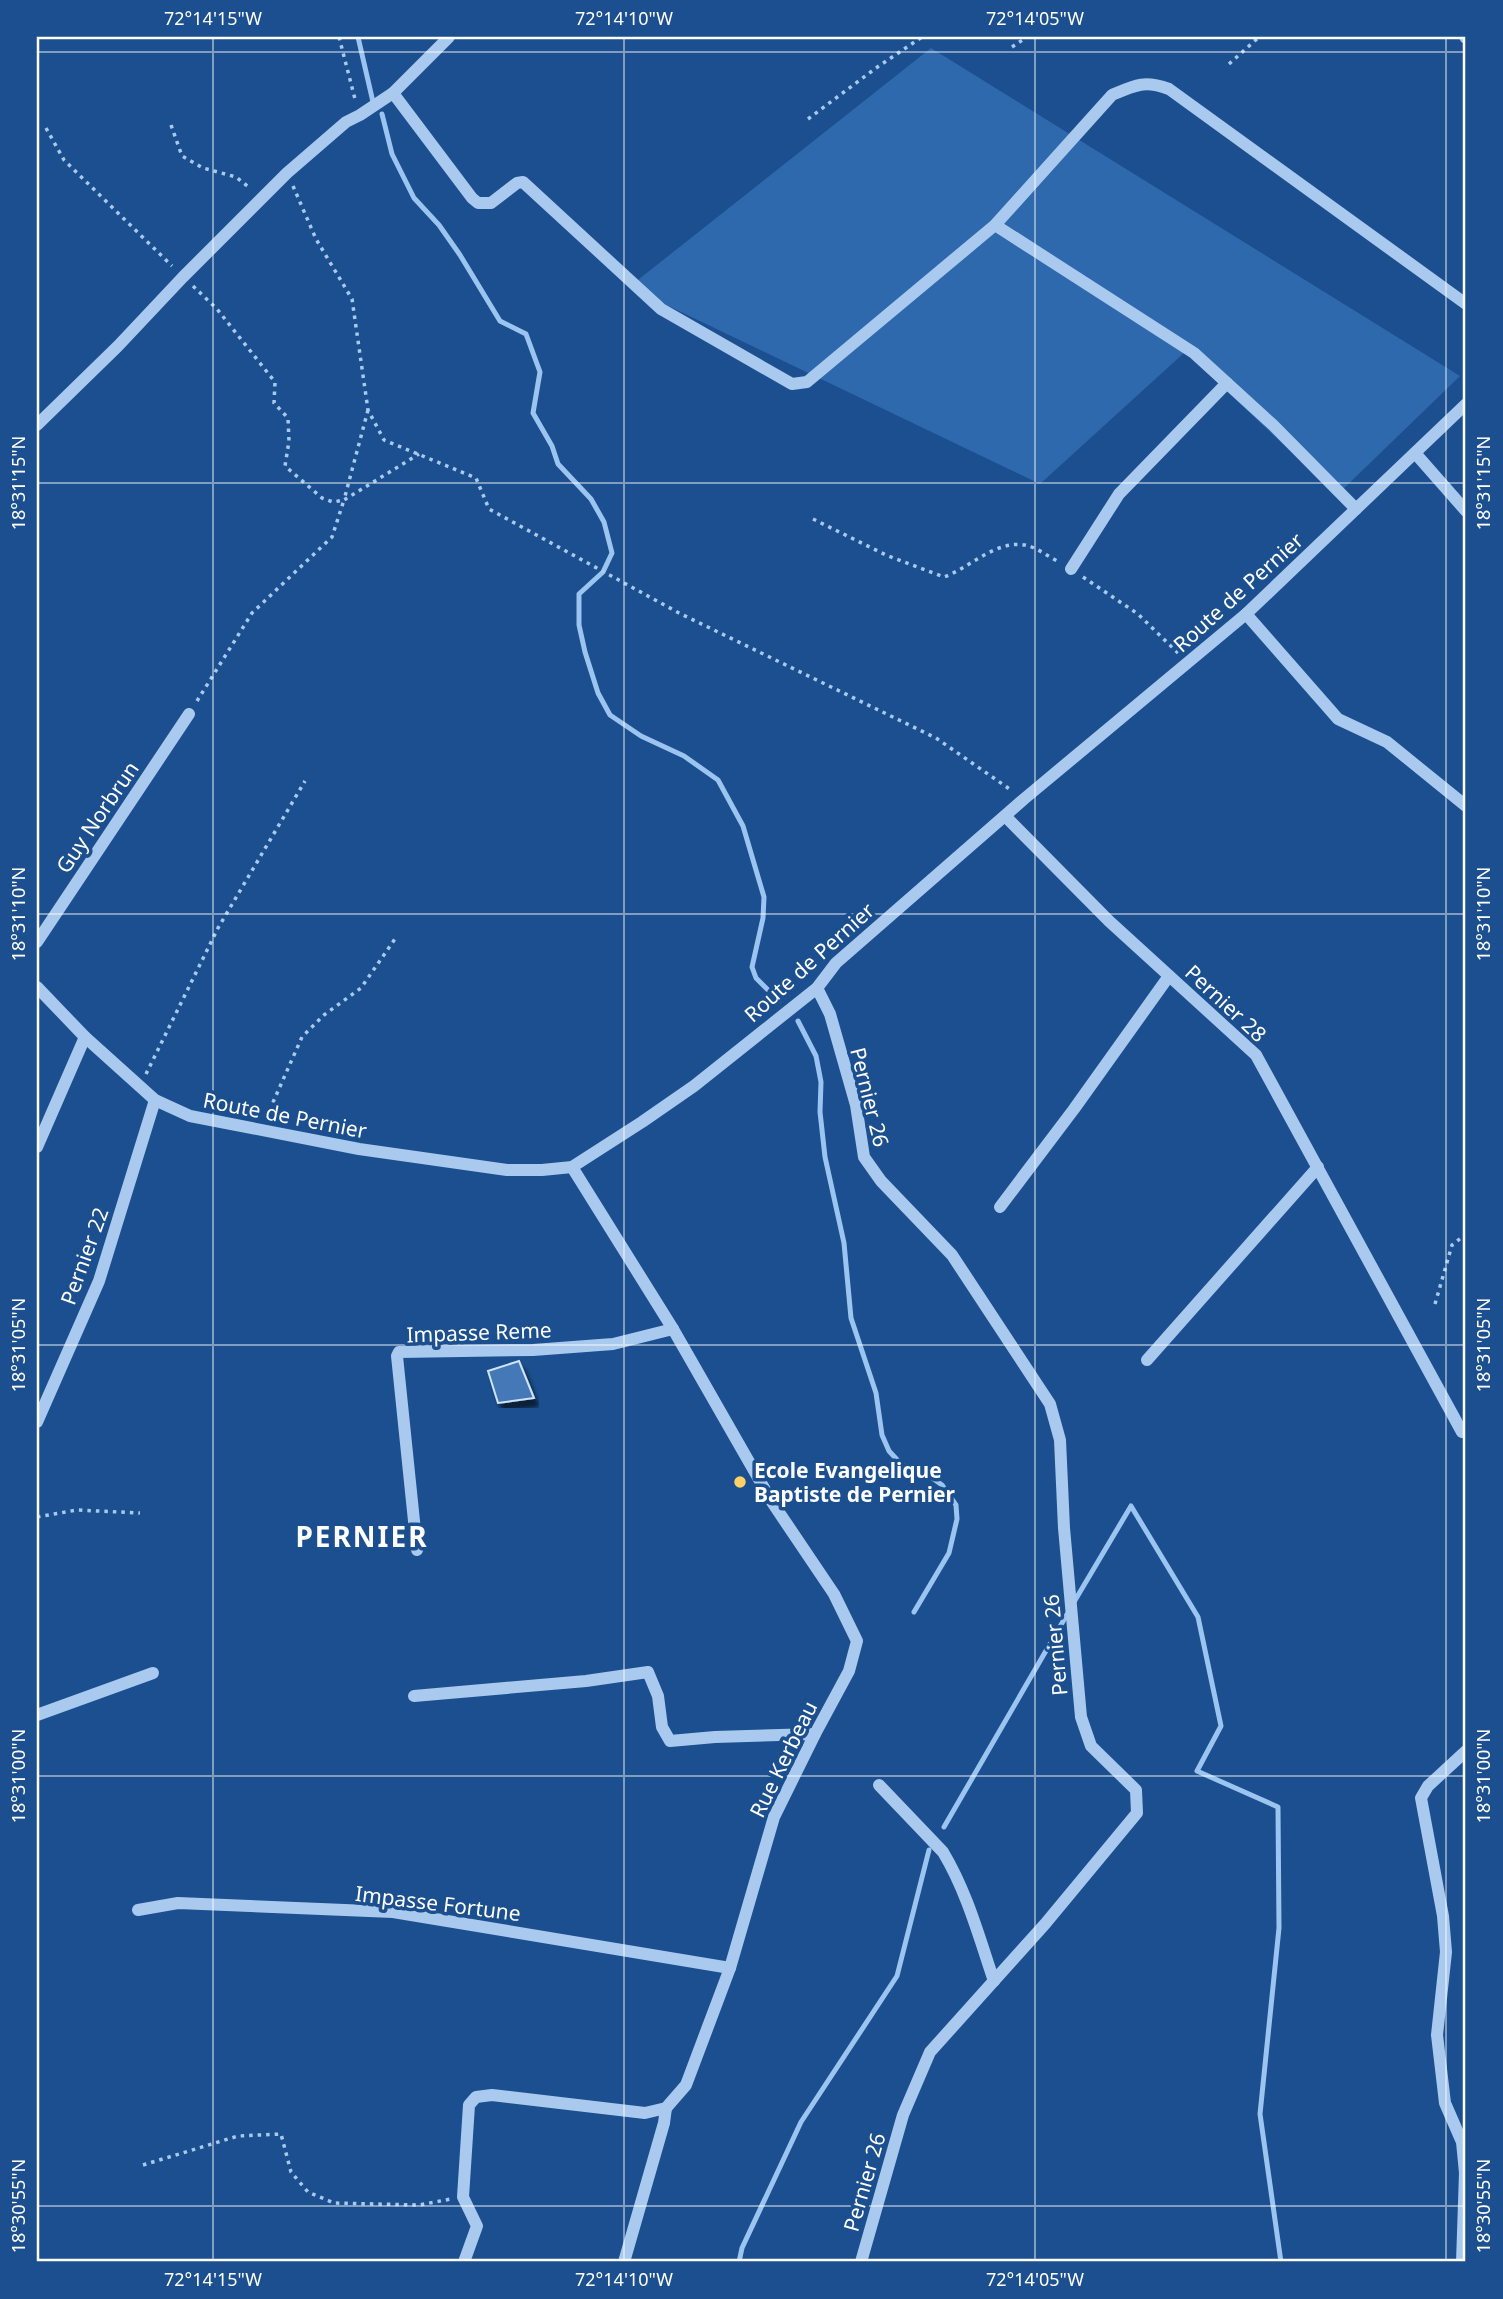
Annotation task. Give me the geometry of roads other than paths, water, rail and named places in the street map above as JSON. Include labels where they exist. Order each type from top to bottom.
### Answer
[{"type":"street","points":[[37,425],[288,173],[346,122],[360,116],[393,93],[449,37]]},
{"type":"street","points":[[393,93],[478,203],[491,203],[517,183],[523,182],[661,309],[792,384],[807,382],[995,225],[1112,95],[1138,84],[1154,84],[1169,89],[1466,304]]},
{"type":"street","points":[[995,225],[1194,353],[1273,425],[1356,509]]},
{"type":"street","points":[[1072,569],[1119,494],[1227,383]]},
{"type":"street","name":"Route de Pernier","points":[[37,986],[85,1037],[156,1100],[190,1116],[359,1149],[507,1170],[572,1167],[694,1086],[817,988],[836,963],[1004,816],[1246,614],[1466,404]]},
{"type":"street","points":[[1415,453],[1466,511]]},
{"type":"street","points":[[1246,614],[1338,719],[1387,743],[1466,806]]},
{"type":"street","name":"Guy Norbrun","points":[[37,942],[189,714]]},
{"type":"street","name":"Pernier 28","points":[[1004,816],[1109,921],[1256,1055],[1465,1433]]},
{"type":"street","points":[[1000,1207],[1169,976]]},
{"type":"street","name":"Pernier 26","points":[[817,988],[830,1014],[856,1105],[864,1157],[881,1181],[952,1255],[1050,1404],[1060,1440],[1081,1717],[1091,1746],[1136,1790],[1138,1813],[1066,1899],[930,2052],[903,2115],[861,2262]]},
{"type":"street","points":[[37,1147],[85,1037]]},
{"type":"street","name":"Pernier 22","points":[[37,1422],[99,1281],[156,1100]]},
{"type":"street","name":"Rue Kerbeau","points":[[572,1167],[673,1329],[772,1502],[834,1594],[857,1642],[849,1671],[774,1817],[730,1968],[685,2085],[666,2108]]},
{"type":"street","points":[[1147,1360],[1318,1167]]},
{"type":"street","name":"Impasse Reme","points":[[417,1550],[397,1356],[399,1352],[533,1350],[613,1344],[673,1329]]},
{"type":"street","points":[[414,1696],[586,1681],[648,1672],[658,1696],[662,1727],[670,1741],[815,1734]]},
{"type":"street","points":[[37,1716],[153,1673]]},
{"type":"street","points":[[1462,2262],[1464,2141],[1445,2103],[1437,2035],[1446,1952],[1443,1916],[1421,1798],[1428,1786],[1466,1751]]},
{"type":"street","points":[[879,1785],[943,1852],[970,1908],[994,1981]]},
{"type":"street","name":"Impasse Fortune","points":[[138,1910],[178,1903],[393,1912],[730,1968]]},
{"type":"street","points":[[464,2262],[477,2226],[463,2197],[469,2105],[476,2096],[492,2095],[645,2113],[666,2108],[624,2262]]},
{"type":"waterway","points":[[358,37],[373,102]]},
{"type":"waterway","points":[[382,114],[392,154],[414,198],[439,225],[460,255],[500,321],[526,334],[540,372],[533,413],[552,446],[558,464],[591,499],[604,522],[612,553],[603,572],[579,594],[579,625],[598,693],[610,715],[641,736],[684,756],[718,780],[743,826],[764,897],[763,918],[752,967],[756,978],[779,1001]]},
{"type":"waterway","points":[[798,1021],[816,1056],[821,1082],[820,1112],[825,1157],[844,1243],[851,1318],[876,1393],[882,1435],[889,1451],[902,1465],[921,1470],[942,1485],[956,1505],[957,1519],[949,1553],[914,1612]]},
{"type":"waterway","points":[[1074,1602],[1131,1506],[1198,1617],[1221,1726],[1197,1771],[1278,1807],[1279,1928],[1260,2114],[1281,2262]]},
{"type":"waterway","points":[[944,1827],[1069,1611]]},
{"type":"waterway","points":[[739,2262],[742,2248],[801,2122],[897,1976],[929,1850]]},
{"type":"place","name":"Ecole Evangelique Baptiste de Pernier","points":[[740,1482]]},
{"type":"district","name":"PERNIER","points":[[362,1536]]}]
